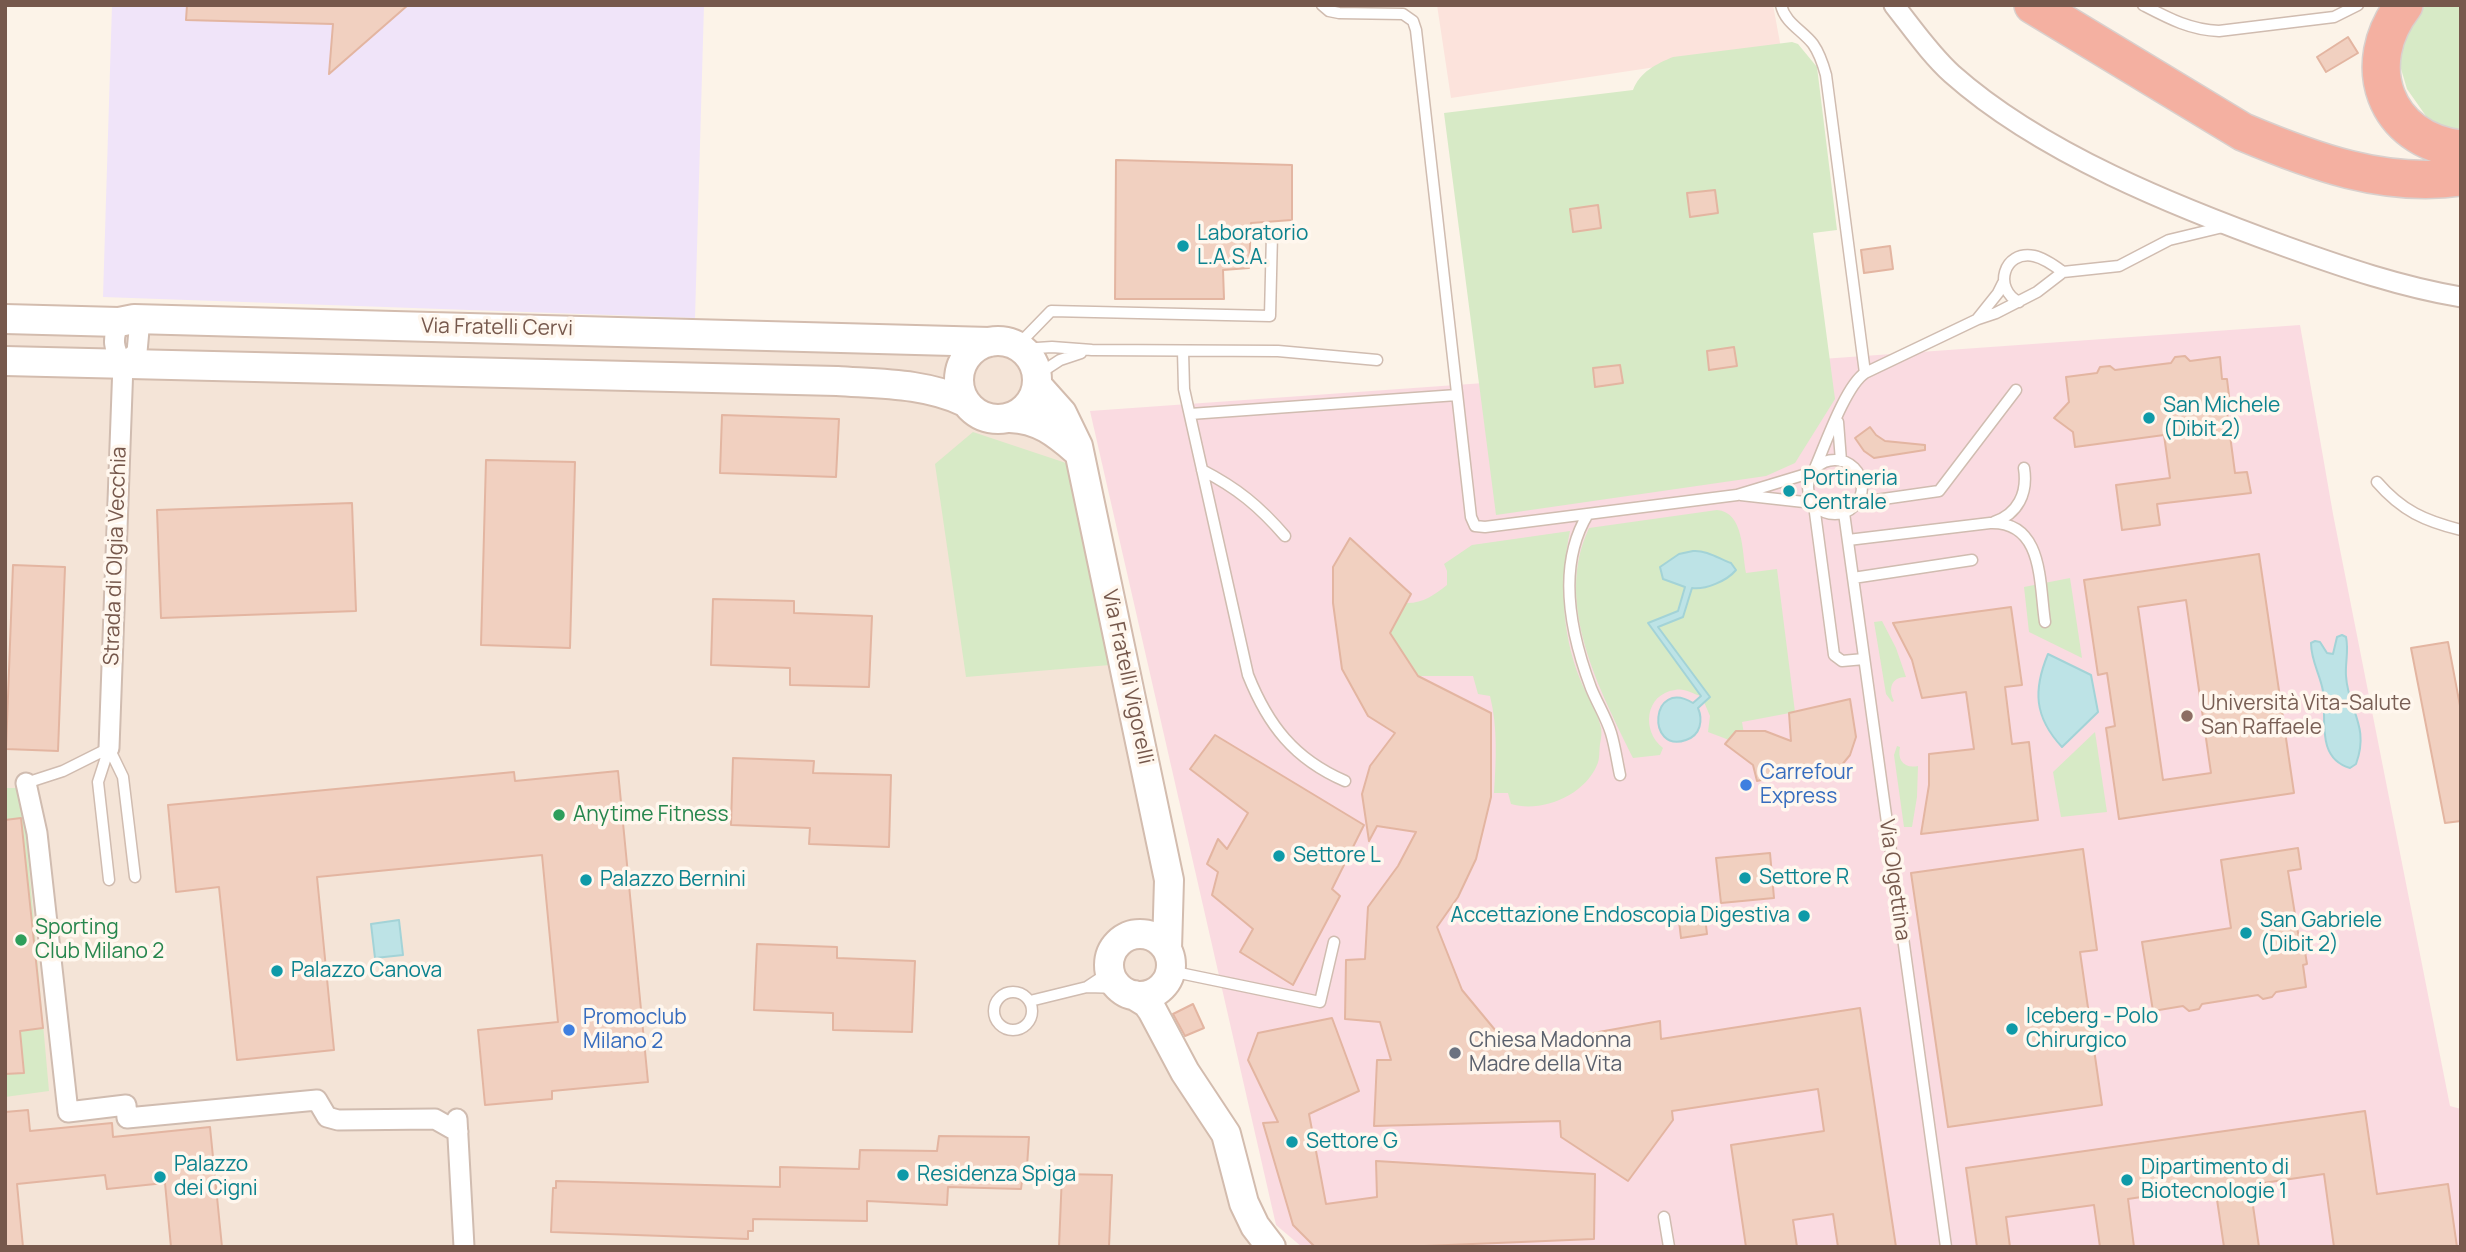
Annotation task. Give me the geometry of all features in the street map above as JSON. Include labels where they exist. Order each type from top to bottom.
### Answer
[{"type":"highway","points":[[2033,5],[2243,132],[2276,146],[2333,167],[2391,178],[2427,180],[2461,177]]},
{"type":"highway","points":[[2404,5],[2390,27],[2384,52],[2383,82],[2388,100],[2397,116],[2412,131],[2430,141],[2461,149]]},
{"type":"street","points":[[1894,5],[1934,56],[1952,74],[2015,123],[2106,171],[2229,226],[2326,261],[2435,293],[2461,297]]},
{"type":"street","name":"Via Fratelli Cervi","points":[[5,319],[1010,346]]},
{"type":"street","points":[[123,364],[137,352],[139,330],[126,321]]},
{"type":"street","points":[[965,402],[959,381],[960,370],[971,352],[1010,346],[1031,359],[1037,380],[1029,405],[1010,418]]},
{"type":"street","points":[[5,361],[837,381],[922,388],[939,391],[965,402],[980,415],[991,419],[1031,420],[1042,424],[1079,453]]},
{"type":"street","name":"Strada di Olgia Vecchia","points":[[109,748],[123,364]]},
{"type":"street","name":"Via Fratelli Vigorelli","points":[[1037,380],[1068,422],[1079,453],[1169,880],[1166,969],[1158,1006],[1159,1020]]},
{"type":"street","points":[[26,783],[37,833],[68,1112],[126,1105],[127,1118],[317,1100],[327,1117],[338,1121],[435,1118],[457,1125],[464,1247]]},
{"type":"street","points":[[1169,901],[1154,926],[1127,937],[1111,954],[1121,983],[1147,1003],[1159,1020],[1185,1072],[1226,1134],[1244,1203],[1255,1226],[1271,1247]]},
{"type":"street","points":[[1121,983],[1149,994],[1166,969],[1158,939],[1139,934]]},
{"type":"lane","points":[[1322,5],[1329,11],[1358,9],[1403,14],[1409,16],[1416,30],[1471,517],[1475,526],[1485,527],[1737,495],[1814,470],[1825,462],[1841,461],[1853,467],[1862,486],[1859,499],[1853,508],[1844,513],[1827,513],[1814,504],[1737,495]]},
{"type":"lane","points":[[1781,5],[1786,19],[1800,30],[1817,50],[1826,75],[1865,373]]},
{"type":"lane","points":[[2143,5],[2178,23],[2219,31],[2334,17],[2358,5]]},
{"type":"lane","points":[[1864,659],[1842,661],[1834,656],[1814,504],[1808,487],[1849,391],[1860,376],[1978,318],[2019,302],[2045,288],[2063,272],[2119,266],[2169,240],[2229,226]]},
{"type":"lane","points":[[1010,346],[1051,312],[1270,316],[1272,234]]},
{"type":"lane","points":[[2019,302],[2008,295],[2003,283],[2003,275],[2011,262],[2025,255],[2041,258],[2063,272]]},
{"type":"lane","points":[[1978,318],[2003,283]]},
{"type":"lane","points":[[1010,346],[1092,350],[1278,351],[1377,359]]},
{"type":"lane","points":[[1037,380],[1065,357],[1092,350]]},
{"type":"lane","points":[[1183,351],[1184,389],[1189,414],[1248,674],[1261,706],[1280,733],[1301,755],[1325,772],[1345,781]]},
{"type":"lane","points":[[1859,499],[1869,501],[1939,491],[2016,390]]},
{"type":"lane","points":[[1189,414],[1457,395]]},
{"type":"lane","points":[[1838,418],[1841,461]]},
{"type":"lane","points":[[1848,540],[1990,523],[2002,519],[2017,506],[2025,488],[2024,468]]},
{"type":"lane","points":[[1202,470],[1233,486],[1285,536]]},
{"type":"lane","points":[[2377,482],[2407,511],[2461,530]]},
{"type":"lane","name":"Via Olgettina","points":[[1844,513],[1945,1247]]},
{"type":"lane","points":[[1588,514],[1579,527],[1571,569],[1572,623],[1591,690],[1611,732],[1620,775]]},
{"type":"lane","points":[[1990,523],[2013,526],[2025,534],[2030,542],[2036,555],[2045,622]]},
{"type":"lane","points":[[1853,578],[1972,560]]},
{"type":"lane","points":[[26,783],[62,771],[109,748]]},
{"type":"lane","points":[[109,748],[123,777],[135,877]]},
{"type":"lane","points":[[109,748],[98,782],[109,880]]},
{"type":"lane","points":[[1166,969],[1320,1002],[1334,942]]},
{"type":"lane","points":[[1087,988],[1102,977],[1121,983]]},
{"type":"lane","points":[[1030,1001],[1121,983]]},
{"type":"lane","points":[[1017,991],[1030,1001],[1032,1017],[1024,1027],[1018,1030],[1005,1028],[996,1019],[994,1006],[1006,992],[1017,991]]},
{"type":"lane","points":[[1664,1217],[1669,1247]]},
{"type":"shaded area","points":[[112,5],[704,5],[695,318],[103,297]]},
{"type":"shaded area","points":[[1437,5],[1773,5],[1781,48],[1451,98]]},
{"type":"shaded area","points":[[5,319],[1004,341],[1022,349],[1031,359],[1042,406],[1074,457],[1165,880],[1167,972],[1156,996],[1269,1247],[5,1247]]},
{"type":"shaded area","points":[[2300,325],[2333,514],[2450,1106],[2461,1109],[2461,1247],[1302,1247],[1276,1225],[1090,411]]},
{"type":"green space","points":[[2426,5],[2461,5],[2461,135],[2433,126],[2407,89],[2399,62],[2408,28]]},
{"type":"green space","points":[[1792,42],[1798,44],[1817,67],[1837,230],[1813,233],[1835,399],[1795,463],[1766,476],[1496,515],[1444,113],[1633,90],[1644,73],[1673,57]]},
{"type":"green space","points":[[973,432],[1069,464],[1110,665],[966,677],[935,464]]},
{"type":"green space","points":[[1717,510],[1726,512],[1737,525],[1746,573],[1777,569],[1795,712],[1742,722],[1744,734],[1737,743],[1708,732],[1710,716],[1704,702],[1710,697],[1657,627],[1683,617],[1692,587],[1701,589],[1731,576],[1731,563],[1703,551],[1679,554],[1663,579],[1685,586],[1678,611],[1648,624],[1701,696],[1679,690],[1657,698],[1652,706],[1649,723],[1656,741],[1663,748],[1660,755],[1633,758],[1607,704],[1585,646],[1578,616],[1576,586],[1579,557],[1589,528]]},
{"type":"green space","points":[[1570,531],[1564,587],[1566,624],[1574,661],[1601,728],[1599,760],[1591,776],[1560,800],[1535,806],[1511,804],[1508,793],[1494,793],[1495,732],[1490,696],[1478,694],[1473,676],[1418,676],[1390,633],[1407,603],[1424,600],[1447,585],[1444,564],[1472,545]]},
{"type":"green space","points":[[2070,578],[2082,658],[2029,632],[2024,587]]},
{"type":"green space","points":[[1882,621],[1896,648],[1906,677],[1897,679],[1892,684],[1892,702],[1886,694],[1874,622]]},
{"type":"green space","points":[[2095,732],[2107,812],[2061,817],[2053,772]]},
{"type":"green space","points":[[1897,746],[1900,747],[1900,756],[1905,765],[1918,766],[1912,827],[1904,827],[1894,755]]},
{"type":"green space","name":"Sporting Club Milano 2","points":[[5,788],[22,788],[49,1091],[5,1097]]},
{"type":"water","points":[[1693,551],[1707,553],[1731,563],[1736,570],[1716,584],[1692,588],[1683,617],[1658,627],[1710,697],[1698,708],[1700,722],[1695,735],[1686,740],[1673,741],[1664,736],[1659,728],[1661,707],[1668,700],[1679,698],[1693,703],[1701,696],[1648,623],[1678,611],[1685,587],[1663,579],[1660,567],[1679,554]]},
{"type":"water","points":[[2342,635],[2347,642],[2348,688],[2361,739],[2356,764],[2350,768],[2339,763],[2327,746],[2323,691],[2311,650],[2311,643],[2315,641],[2320,642],[2327,653],[2333,654],[2337,637]]},
{"type":"water","points":[[2048,654],[2091,675],[2098,712],[2062,747],[2046,725],[2039,703],[2040,680]]},
{"type":"water","points":[[399,920],[403,955],[375,958],[371,924]]},
{"type":"building","points":[[187,5],[408,5],[329,74],[333,24],[186,20]]},
{"type":"building","points":[[2348,37],[2358,53],[2326,72],[2317,57]]},
{"type":"building","name":"Laboratorio L.A.S.A.","points":[[1116,160],[1292,165],[1292,220],[1251,223],[1249,268],[1223,270],[1224,299],[1115,299]]},
{"type":"building","points":[[1715,190],[1718,213],[1690,217],[1687,193]]},
{"type":"building","points":[[1598,205],[1601,228],[1573,232],[1570,209]]},
{"type":"building","points":[[1890,246],[1893,269],[1864,273],[1861,250]]},
{"type":"building","points":[[1734,347],[1737,366],[1709,370],[1707,351]]},
{"type":"building","name":"San Michele (Dibit 2)","points":[[2185,356],[2190,361],[2220,357],[2222,379],[2227,379],[2230,404],[2226,405],[2235,473],[2247,472],[2251,493],[2157,504],[2160,525],[2122,530],[2116,485],[2170,478],[2164,435],[2075,447],[2073,432],[2054,418],[2069,402],[2066,377],[2097,373],[2100,367],[2110,366],[2115,370],[2171,363],[2175,357]]},
{"type":"building","points":[[1620,365],[1623,383],[1595,387],[1593,368]]},
{"type":"building","points":[[722,415],[839,419],[836,477],[720,473]]},
{"type":"building","points":[[1870,427],[1885,441],[1925,445],[1925,450],[1874,458],[1864,451],[1855,438]]},
{"type":"building","points":[[486,460],[575,462],[570,648],[481,645]]},
{"type":"building","points":[[352,503],[356,611],[161,618],[157,510]]},
{"type":"building","points":[[1350,538],[1411,594],[1390,633],[1418,676],[1491,713],[1491,797],[1476,859],[1458,897],[1437,927],[1462,990],[1505,1042],[1554,1044],[1571,1037],[1660,1021],[1661,1039],[1860,1008],[1896,1247],[1838,1247],[1833,1214],[1793,1220],[1797,1247],[1746,1247],[1731,1145],[1824,1131],[1818,1089],[1672,1111],[1673,1120],[1628,1181],[1561,1137],[1560,1121],[1374,1126],[1377,1060],[1391,1060],[1380,1022],[1345,1019],[1346,960],[1365,959],[1368,907],[1398,866],[1416,832],[1377,826],[1369,841],[1362,794],[1370,766],[1395,733],[1368,716],[1342,669],[1333,603],[1333,567]]},
{"type":"building","points":[[2259,554],[2294,793],[2119,819],[2106,728],[2115,726],[2107,673],[2098,675],[2084,580]],"holes":[[[2186,600],[2211,773],[2163,780],[2138,607]]]},
{"type":"building","points":[[13,565],[65,567],[58,751],[6,749]]},
{"type":"building","points":[[713,599],[794,601],[794,613],[872,616],[869,687],[790,685],[790,668],[711,665]]},
{"type":"building","points":[[2011,607],[2022,685],[2005,687],[2012,744],[2029,742],[2038,820],[1921,834],[1929,785],[1929,754],[1974,749],[1966,692],[1922,698],[1912,660],[1893,623]]},
{"type":"building","points":[[2448,642],[2461,711],[2461,821],[2445,823],[2411,648]]},
{"type":"building","points":[[1850,699],[1856,737],[1850,755],[1841,766],[1822,771],[1818,768],[1801,776],[1793,773],[1757,781],[1753,765],[1725,744],[1736,731],[1765,731],[1791,741],[1789,713]]},
{"type":"building","name":"Settore L","points":[[1215,735],[1364,825],[1332,889],[1340,896],[1293,985],[1240,952],[1253,929],[1212,895],[1218,872],[1207,864],[1218,839],[1227,849],[1248,813],[1190,769]]},
{"type":"building","points":[[733,758],[814,761],[813,773],[891,775],[889,847],[809,844],[810,828],[731,825]]},
{"type":"building","points":[[618,771],[648,1082],[552,1091],[552,1099],[485,1105],[478,1030],[558,1022],[542,855],[317,877],[334,1050],[237,1060],[219,887],[176,892],[168,805],[514,772],[515,781]]},
{"type":"building","name":"Sporting Club Milano 2","points":[[21,818],[43,1028],[20,1031],[24,1073],[5,1074],[5,820]]},
{"type":"building","name":"San Gabriele (Dibit 2)","points":[[2298,848],[2301,869],[2288,871],[2299,939],[2303,939],[2307,964],[2303,965],[2306,987],[2276,992],[2272,997],[2263,999],[2258,995],[2202,1004],[2199,1009],[2189,1011],[2183,1006],[2153,1011],[2142,942],[2231,928],[2221,860]]},
{"type":"building","name":"Iceberg - Polo Chirurgico","points":[[2083,849],[2097,950],[2080,952],[2102,1105],[1948,1127],[1911,873]]},
{"type":"building","name":"Settore R","points":[[1770,853],[1774,898],[1721,903],[1716,858]]},
{"type":"building","points":[[1705,917],[1707,934],[1681,938],[1679,921]]},
{"type":"building","points":[[757,944],[837,947],[837,958],[915,961],[912,1032],[833,1030],[833,1013],[754,1010]]},
{"type":"building","points":[[1193,1004],[1204,1028],[1185,1036],[1173,1014]]},
{"type":"building","name":"Settore G","points":[[1332,1018],[1359,1091],[1309,1114],[1326,1204],[1377,1197],[1376,1161],[1595,1174],[1594,1239],[1400,1247],[1315,1247],[1293,1225],[1263,1123],[1278,1122],[1248,1060],[1258,1033]]},
{"type":"building","name":"Palazzo dei Cigni","points":[[28,1110],[30,1131],[112,1123],[113,1137],[210,1127],[222,1247],[171,1247],[165,1183],[107,1189],[105,1175],[17,1184],[23,1247],[5,1247],[5,1112]]},
{"type":"building","name":"Dipartimento di Biotecnologie 1","points":[[2365,1111],[2377,1194],[2448,1184],[2457,1247],[2334,1247],[2324,1174],[2250,1185],[2259,1247],[2224,1247],[2215,1186],[2128,1199],[2134,1247],[2100,1247],[2094,1205],[2006,1217],[2010,1247],[1977,1247],[1966,1168]]},
{"type":"building","points":[[939,1136],[1029,1137],[1026,1181],[1022,1181],[1021,1189],[948,1187],[947,1205],[867,1201],[867,1221],[753,1219],[753,1231],[748,1231],[748,1239],[551,1232],[553,1188],[556,1188],[556,1181],[780,1187],[780,1167],[859,1169],[860,1150],[937,1151]]},
{"type":"building","name":"Residenza Spiga","points":[[1062,1174],[1112,1175],[1109,1247],[1059,1247]]},
{"type":"place","name":"Laboratorio L.A.S.A.","points":[[1183,246]]},
{"type":"place","name":"San Michele (Dibit 2)","points":[[2149,418]]},
{"type":"place","name":"Portineria Centrale","points":[[1789,491]]},
{"type":"place","name":"Università Vita-Salute San Raffaele","points":[[2187,716]]},
{"type":"place","name":"Carrefour Express","points":[[1746,785]]},
{"type":"place","name":"Anytime Fitness","points":[[559,815]]},
{"type":"place","name":"Settore L","points":[[1279,856]]},
{"type":"place","name":"Settore R","points":[[1745,878]]},
{"type":"place","name":"Palazzo Bernini","points":[[586,880]]},
{"type":"place","name":"Accettazione Endoscopia Digestiva","points":[[1804,916]]},
{"type":"place","name":"San Gabriele (Dibit 2)","points":[[2246,933]]},
{"type":"place","name":"Sporting Club Milano 2","points":[[21,940]]},
{"type":"place","name":"Palazzo Canova","points":[[277,971]]},
{"type":"place","name":"Iceberg - Polo Chirurgico","points":[[2012,1029]]},
{"type":"place","name":"Promoclub Milano 2","points":[[569,1030]]},
{"type":"place","name":"Chiesa Madonna Madre della Vita","points":[[1455,1053]]},
{"type":"place","name":"Settore G","points":[[1292,1142]]},
{"type":"place","name":"Residenza Spiga","points":[[903,1175]]},
{"type":"place","name":"Palazzo dei Cigni","points":[[160,1177]]},
{"type":"place","name":"Dipartimento di Biotecnologie 1","points":[[2127,1180]]}]
